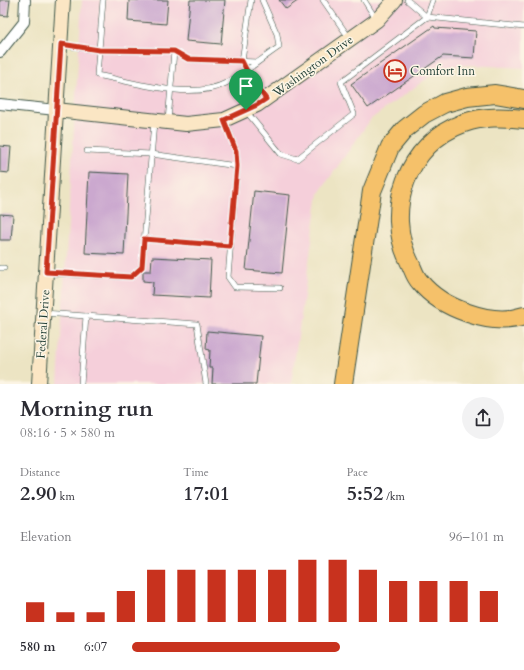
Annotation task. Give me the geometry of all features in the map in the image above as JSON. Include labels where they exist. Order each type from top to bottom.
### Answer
[{"type":"highway","points":[[343,384],[372,191],[390,147],[424,114],[444,104],[467,97],[495,94],[524,99]]},
{"type":"highway","points":[[524,119],[493,116],[464,123],[439,136],[418,156],[405,180],[398,211],[402,248],[419,282],[449,306],[484,319],[516,319],[524,316]]},
{"type":"street","points":[[0,52],[24,22],[25,0]]},
{"type":"street","name":"Federal Drive","points":[[39,384],[63,0]]},
{"type":"street","name":"Washington Drive","points":[[56,110],[186,124],[224,120],[266,99],[377,20],[395,0]]},
{"type":"street","points":[[0,104],[56,110]]},
{"type":"lane","points":[[103,0],[97,75],[171,90],[205,89],[225,84],[279,47],[277,34],[262,0]]},
{"type":"lane","points":[[251,0],[242,61],[246,70],[266,99]]},
{"type":"lane","points":[[323,0],[350,39]]},
{"type":"lane","points":[[364,0],[377,20]]},
{"type":"lane","points":[[407,0],[427,17],[524,27]]},
{"type":"lane","points":[[246,110],[281,154],[297,159],[354,114],[341,82],[427,17],[434,0]]},
{"type":"lane","points":[[61,44],[99,50],[174,51],[188,59],[257,62]]},
{"type":"lane","points":[[46,272],[131,277],[142,267],[151,154],[171,90],[174,51]]},
{"type":"lane","points":[[224,120],[236,151],[237,166],[228,277],[235,287],[280,288]]},
{"type":"lane","points":[[87,151],[151,154],[237,166]]},
{"type":"lane","points":[[144,239],[230,246]]},
{"type":"lane","points":[[43,313],[196,324],[206,384]]},
{"type":"lane","points":[[80,384],[86,316]]},
{"type":"shaded area","points":[[82,0],[524,0],[524,68],[471,65],[444,66],[371,119],[319,193],[291,384],[58,384]]},
{"type":"building","points":[[0,0],[10,0],[8,16],[0,15]]},
{"type":"building","points":[[129,0],[168,0],[166,24],[128,21]]},
{"type":"building","points":[[190,0],[225,0],[221,44],[186,41]]},
{"type":"building","points":[[279,0],[299,0],[286,9]]},
{"type":"building","name":"Comfort Inn","points":[[434,26],[435,28],[476,31],[474,58],[443,56],[368,108],[351,84]]},
{"type":"building","points":[[0,146],[11,147],[9,173],[0,172]]},
{"type":"building","points":[[89,172],[128,174],[124,255],[85,253]]},
{"type":"building","points":[[254,191],[290,195],[282,273],[246,270]]},
{"type":"building","points":[[0,214],[13,215],[11,240],[0,240]]},
{"type":"building","points":[[152,257],[211,260],[209,298],[152,295],[153,282],[143,281],[143,271],[151,271]]},
{"type":"building","points":[[207,331],[261,336],[256,384],[212,384],[213,368],[209,368],[210,350],[206,349]]},
{"type":"place","name":"Comfort Inn","points":[[395,71]]},
{"type":"route","points":[[61,44],[99,50],[174,51],[188,59],[242,61],[249,75],[266,99],[246,110],[224,120],[236,151],[237,166],[230,246],[144,239],[142,267],[131,277],[46,272],[61,44]]}]
